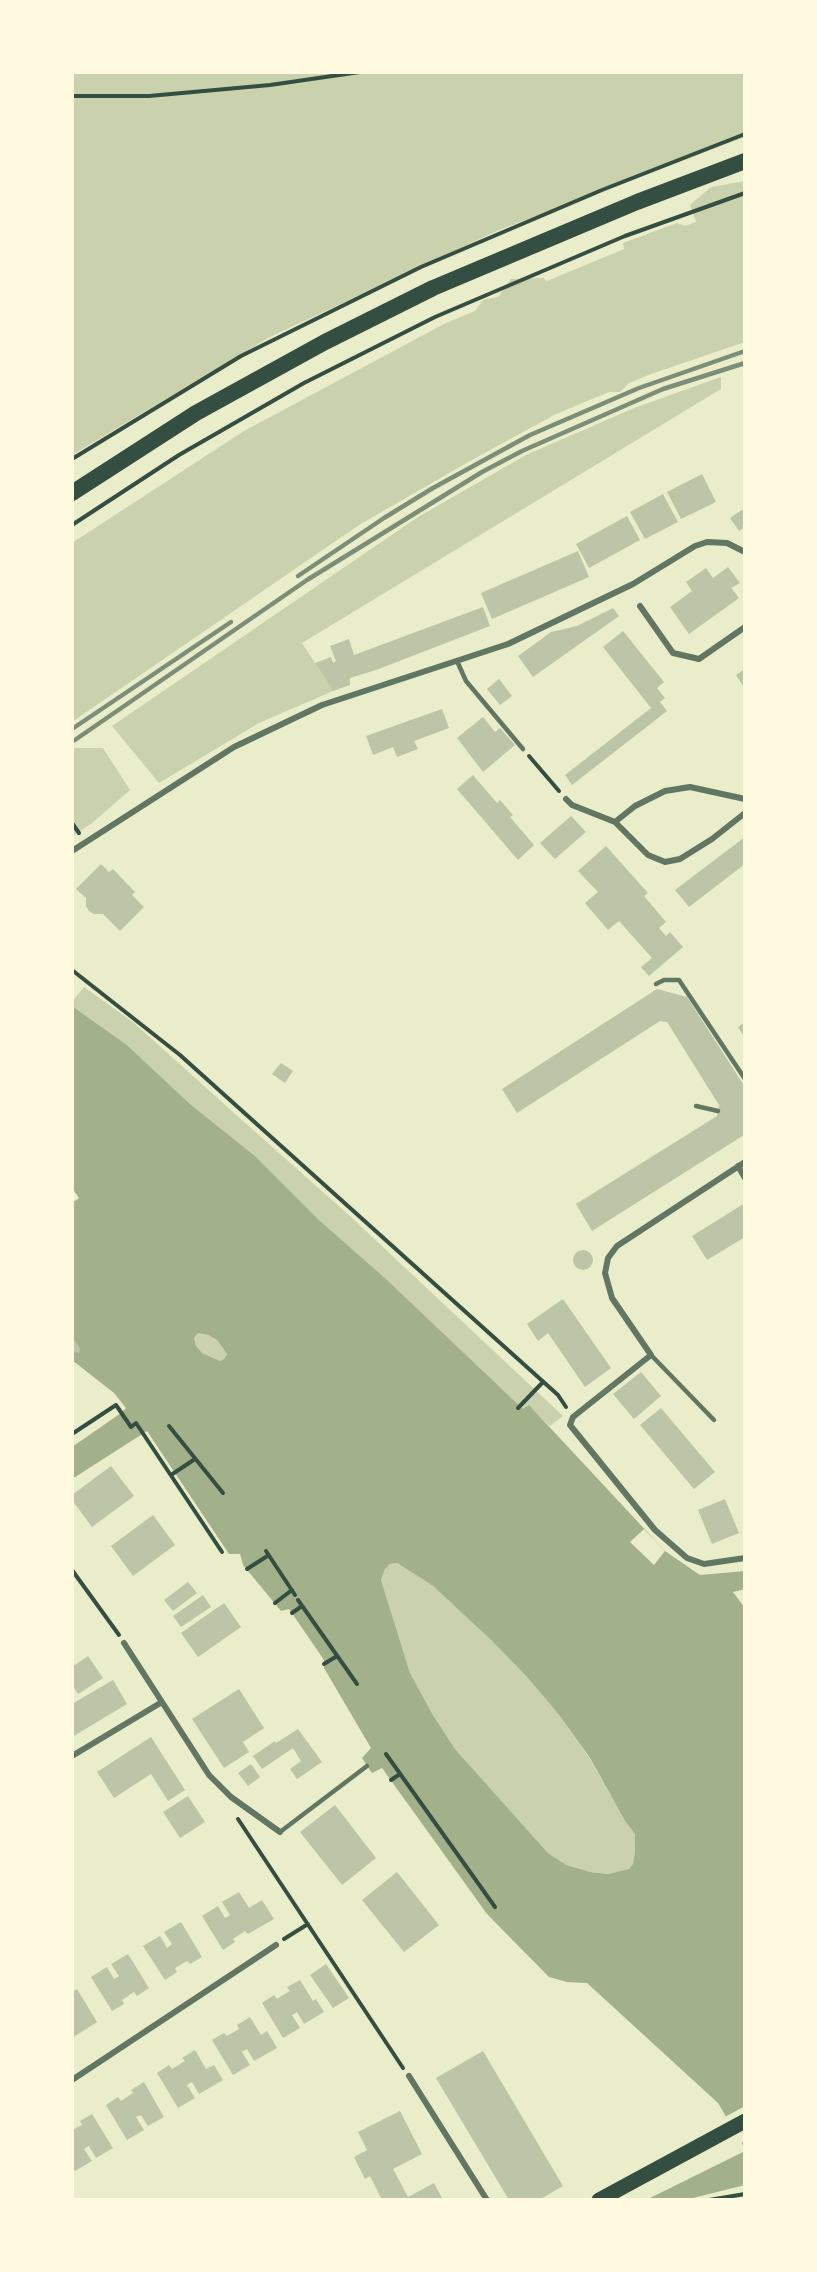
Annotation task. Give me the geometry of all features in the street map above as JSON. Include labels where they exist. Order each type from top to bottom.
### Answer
[{"type":"highway","points":[[72,493],[196,413],[324,342],[433,288],[637,202],[745,161]]},
{"type":"main road","points":[[599,2200],[745,2121]]},
{"type":"street","points":[[72,851],[207,763],[257,734],[337,699],[508,644],[633,584],[695,546],[707,542],[727,543],[745,552]]},
{"type":"street","points":[[640,606],[673,653],[699,659],[745,627]]},
{"type":"street","points":[[615,822],[635,806],[664,791],[690,787],[745,799]]},
{"type":"street","points":[[566,799],[572,805],[615,822],[648,855],[665,862],[680,859],[712,839],[745,813]]},
{"type":"street","points":[[745,1162],[617,1246],[608,1258],[605,1273],[612,1298],[651,1355],[573,1418],[570,1425],[571,1429],[668,1542],[687,1558],[698,1563],[745,1558]]},
{"type":"street","points":[[738,1166],[745,1178]]},
{"type":"street","points":[[124,1643],[209,1775],[231,1797],[280,1832]]},
{"type":"street","points":[[72,1756],[162,1702]]},
{"type":"street","points":[[72,2080],[276,1945]]},
{"type":"street","points":[[409,2076],[487,2200]]},
{"type":"lane","points":[[457,662],[466,681],[523,749]]},
{"type":"lane","points":[[656,984],[664,980],[679,980],[745,1079]]},
{"type":"lane","points":[[696,1106],[718,1111]]},
{"type":"lane","points":[[651,1355],[714,1420]]},
{"type":"lane","points":[[280,1832],[367,1766]]},
{"type":"path","points":[[72,96],[160,95],[270,85],[360,72]]},
{"type":"path","points":[[72,525],[179,455],[304,383],[435,317],[625,236],[745,193]]},
{"type":"path","points":[[523,749],[566,799]]},
{"type":"path","points":[[72,970],[180,1055],[558,1395],[573,1418]]},
{"type":"path","points":[[518,1408],[543,1382]]},
{"type":"path","points":[[72,1434],[116,1405],[131,1427],[136,1423],[222,1552]]},
{"type":"path","points":[[169,1426],[223,1492]]},
{"type":"path","points":[[171,1475],[195,1458]]},
{"type":"path","points":[[247,1569],[268,1553],[296,1598],[357,1684]]},
{"type":"path","points":[[72,1570],[124,1643]]},
{"type":"path","points":[[275,1603],[292,1590]]},
{"type":"path","points":[[292,1613],[302,1606]]},
{"type":"path","points":[[324,1664],[337,1656]]},
{"type":"path","points":[[386,1754],[495,1907]]},
{"type":"path","points":[[391,1780],[401,1774]]},
{"type":"path","points":[[236,1815],[409,2076]]},
{"type":"path","points":[[276,1945],[308,1924]]},
{"type":"path","points":[[710,2200],[745,2194]]},
{"type":"shaded area","points":[[72,72],[745,72],[745,137],[499,230],[270,337],[72,455]]},
{"type":"shaded area","points":[[745,181],[745,342],[651,374],[629,383],[620,392],[609,392],[556,414],[470,461],[359,525],[72,722],[72,543],[244,431],[444,324],[475,311],[483,300],[498,297],[511,279],[543,278],[547,281],[624,249],[623,243],[677,223],[685,226],[696,222],[690,205],[711,187]]},
{"type":"shaded area","points":[[721,377],[721,389],[302,643],[333,691],[259,723],[159,783],[112,726],[418,517],[526,455],[634,408]]},
{"type":"shaded area","points":[[72,748],[103,748],[130,790],[91,824],[72,836]]},
{"type":"shaded area","points":[[84,987],[134,1023],[351,1217],[563,1416],[550,1426],[528,1405],[524,1410],[385,1278],[319,1220],[255,1156],[190,1104],[127,1045],[72,1006],[72,1002]]},
{"type":"shaded area","points":[[72,1006],[127,1045],[190,1104],[255,1156],[319,1220],[385,1278],[523,1409],[529,1405],[665,1551],[700,1575],[745,1571],[745,1589],[733,1592],[745,1608],[745,2149],[718,2103],[587,1983],[567,1982],[549,1977],[487,1914],[382,1768],[372,1773],[367,1766],[362,1758],[371,1748],[324,1668],[324,1660],[289,1609],[281,1611],[243,1565],[240,1554],[229,1554],[147,1431],[72,1479],[72,1447],[126,1408],[114,1393],[72,1360],[72,1203],[79,1198],[72,1188]],"holes":[[[198,1333],[217,1340],[227,1354],[224,1359],[220,1361],[202,1353],[196,1346],[194,1338]],[[397,1563],[433,1586],[491,1640],[528,1678],[559,1715],[590,1758],[625,1821],[635,1834],[633,1864],[629,1869],[608,1874],[590,1872],[566,1865],[548,1853],[455,1749],[410,1673],[381,1580],[385,1569],[390,1564]]]},
{"type":"shaded area","points":[[198,1333],[217,1340],[227,1354],[224,1359],[220,1361],[202,1353],[196,1346],[194,1338]]},
{"type":"shaded area","points":[[397,1563],[433,1586],[491,1640],[528,1678],[559,1715],[590,1759],[625,1821],[635,1834],[633,1865],[629,1869],[608,1874],[566,1866],[548,1853],[455,1749],[410,1673],[381,1580],[385,1569],[390,1564]]},
{"type":"shaded area","points":[[745,2151],[745,2185],[685,2200],[646,2200]]},
{"type":"pier","points":[[644,1529],[665,1551],[654,1565],[630,1542]]},
{"type":"pier","points":[[745,2106],[745,2141],[739,2144],[723,2118]]},
{"type":"building","points":[[702,474],[716,502],[681,519],[667,492]]},
{"type":"building","points":[[663,494],[678,522],[645,539],[630,512]]},
{"type":"building","points":[[745,508],[745,527],[739,531],[730,518]]},
{"type":"building","points":[[627,516],[640,540],[589,568],[576,544]]},
{"type":"building","points":[[578,551],[589,577],[492,619],[481,593]]},
{"type":"building","points":[[728,567],[740,583],[731,588],[739,598],[689,634],[670,607],[692,591],[686,582],[706,568],[713,578]]},
{"type":"building","points":[[483,607],[490,626],[350,678],[350,685],[333,691],[315,663],[331,657],[333,663],[336,661],[330,646],[349,639],[354,655]]},
{"type":"building","points":[[613,608],[619,616],[533,677],[518,656],[551,632],[577,626]]},
{"type":"building","points":[[623,631],[664,682],[657,688],[665,698],[660,702],[667,711],[572,785],[565,775],[651,708],[603,647]]},
{"type":"building","points":[[745,669],[745,689],[736,675]]},
{"type":"building","points":[[499,679],[512,696],[500,705],[487,689]]},
{"type":"building","points":[[442,709],[449,728],[414,741],[418,749],[397,757],[393,747],[373,755],[366,736]]},
{"type":"building","points":[[483,717],[495,732],[500,728],[515,745],[483,772],[457,738]]},
{"type":"building","points":[[473,775],[497,803],[500,800],[513,815],[510,817],[534,845],[518,860],[457,789]]},
{"type":"building","points":[[571,816],[586,832],[555,859],[540,843]]},
{"type":"building","points":[[745,837],[745,864],[689,907],[675,890]]},
{"type":"building","points":[[606,846],[648,893],[644,896],[666,922],[659,928],[666,936],[670,932],[683,947],[649,976],[641,967],[652,958],[619,921],[608,930],[585,903],[598,892],[578,871]]},
{"type":"building","points":[[101,864],[109,872],[113,869],[135,892],[132,895],[144,907],[120,931],[103,914],[94,914],[89,911],[86,898],[76,889]]},
{"type":"building","points":[[657,989],[687,997],[745,1087],[744,1135],[592,1231],[576,1204],[717,1116],[719,1105],[667,1022],[660,1021],[517,1113],[502,1089]]},
{"type":"building","points":[[745,1022],[745,1038],[738,1027]]},
{"type":"building","points":[[281,1063],[293,1071],[285,1083],[272,1074]]},
{"type":"building","points":[[745,1203],[745,1237],[707,1260],[692,1236]]},
{"type":"building","points":[[583,1250],[590,1253],[593,1260],[590,1267],[583,1270],[576,1267],[573,1260],[576,1253]]},
{"type":"building","points":[[563,1299],[611,1368],[585,1387],[548,1333],[538,1341],[527,1324]]},
{"type":"building","points":[[72,1337],[80,1348],[79,1353],[72,1351]]},
{"type":"building","points":[[641,1372],[661,1396],[634,1419],[613,1394]]},
{"type":"building","points":[[661,1408],[715,1472],[694,1489],[640,1425]]},
{"type":"building","points":[[111,1466],[134,1496],[92,1527],[72,1500],[72,1495]]},
{"type":"building","points":[[725,1499],[739,1533],[712,1544],[698,1510]]},
{"type":"building","points":[[153,1515],[175,1545],[133,1576],[111,1546]]},
{"type":"building","points":[[188,1582],[197,1593],[173,1611],[164,1600]]},
{"type":"building","points":[[203,1595],[211,1607],[181,1627],[173,1616]]},
{"type":"building","points":[[224,1603],[241,1627],[198,1657],[181,1633]]},
{"type":"building","points":[[88,1656],[103,1678],[78,1694],[72,1685],[72,1667]]},
{"type":"building","points":[[113,1680],[127,1704],[72,1737],[72,1704]]},
{"type":"building","points":[[239,1689],[264,1728],[243,1742],[249,1752],[224,1768],[192,1719]]},
{"type":"building","points":[[298,1729],[322,1762],[297,1779],[290,1769],[301,1761],[293,1748],[262,1769],[253,1756]]},
{"type":"building","points":[[151,1737],[185,1790],[168,1801],[151,1774],[114,1798],[97,1772]]},
{"type":"building","points":[[251,1764],[260,1777],[248,1786],[238,1773]]},
{"type":"building","points":[[188,1796],[205,1822],[180,1838],[163,1812]]},
{"type":"building","points":[[335,1805],[376,1858],[342,1885],[300,1832]]},
{"type":"building","points":[[397,1872],[439,1925],[404,1952],[362,1900]]},
{"type":"building","points":[[239,1892],[249,1908],[262,1900],[274,1919],[248,1934],[245,1931],[223,1950],[202,1916],[218,1906],[225,1918],[230,1915],[222,1902]]},
{"type":"building","points":[[181,1922],[202,1957],[190,1964],[187,1961],[175,1968],[177,1972],[165,1980],[143,1946],[160,1936],[167,1948],[172,1944],[164,1932]]},
{"type":"building","points":[[128,1954],[149,1988],[137,1996],[134,1992],[122,2000],[124,2004],[112,2011],[91,1977],[107,1967],[114,1979],[119,1976],[111,1964]]},
{"type":"building","points":[[326,1964],[349,1998],[333,2008],[310,1975]]},
{"type":"building","points":[[300,1980],[313,2001],[316,1999],[324,2012],[304,2024],[297,2012],[292,2015],[300,2028],[283,2038],[262,2003],[274,1995],[277,1999],[290,1991],[287,1987]]},
{"type":"building","points":[[77,1989],[97,2022],[72,2038],[72,1992]]},
{"type":"building","points":[[250,2017],[261,2035],[267,2031],[277,2048],[254,2061],[247,2049],[242,2052],[250,2065],[233,2075],[212,2040],[224,2033],[227,2036],[239,2029],[237,2025]]},
{"type":"building","points":[[195,2050],[206,2069],[214,2065],[223,2080],[199,2094],[192,2082],[187,2085],[195,2098],[178,2108],[157,2073],[169,2065],[172,2069],[185,2061],[182,2058]]},
{"type":"building","points":[[483,2051],[563,2186],[539,2200],[509,2200],[436,2078]]},
{"type":"building","points":[[144,2082],[164,2117],[148,2126],[141,2115],[136,2117],[144,2130],[127,2140],[106,2105],[118,2097],[121,2101],[133,2093],[131,2090]]},
{"type":"building","points":[[400,2111],[422,2154],[393,2169],[408,2197],[434,2183],[443,2200],[382,2200],[370,2176],[365,2179],[354,2157],[367,2150],[358,2132]]},
{"type":"building","points":[[92,2114],[113,2148],[96,2158],[89,2146],[87,2147],[84,2149],[92,2161],[75,2171],[72,2166],[72,2130],[82,2125],[80,2121]]},
{"type":"railway","points":[[298,576],[433,488],[530,435],[639,388],[745,351]]},
{"type":"railway","points":[[72,742],[307,580],[482,472],[522,451],[663,389],[745,363]]},
{"type":"railway","points":[[72,729],[231,622]]}]
